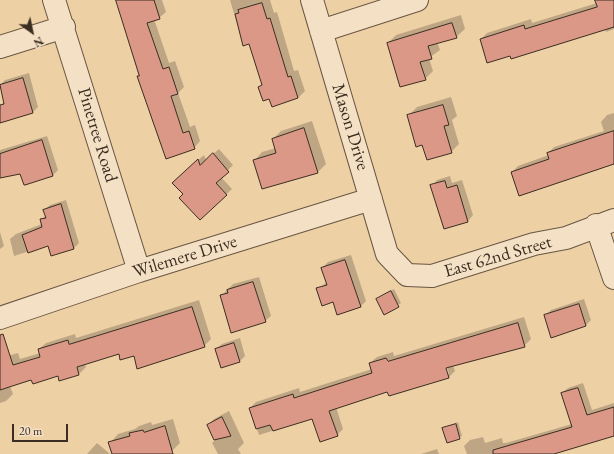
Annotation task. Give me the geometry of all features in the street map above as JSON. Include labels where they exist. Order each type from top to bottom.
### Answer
[{"type":"street","name":"Pinetree Road","points":[[54,0],[64,27],[139,271]]},
{"type":"street","name":"Mason Drive","points":[[312,0],[388,254]]},
{"type":"street","points":[[321,32],[417,0]]},
{"type":"street","points":[[0,47],[64,27]]},
{"type":"street","name":"Wilemere Drive","points":[[0,318],[139,271],[372,199]]},
{"type":"street","points":[[605,222],[614,278]]},
{"type":"street","name":"East 62nd Street","points":[[388,254],[407,275],[432,276],[534,244],[566,238],[605,222]]},
{"type":"building","points":[[116,0],[154,0],[160,19],[147,23],[163,69],[169,67],[178,94],[171,96],[183,133],[189,131],[195,149],[166,159],[137,76],[139,76]]},
{"type":"building","points":[[595,0],[614,0],[614,27],[511,59],[510,56],[487,63],[480,39],[524,25],[525,29],[597,7]]},
{"type":"building","points":[[262,3],[267,19],[270,18],[288,77],[291,76],[298,98],[272,107],[269,99],[263,101],[258,87],[262,85],[249,44],[243,46],[235,14],[239,13],[238,10]]},
{"type":"building","points":[[452,23],[457,38],[428,46],[432,59],[420,62],[426,80],[400,87],[387,43]]},
{"type":"building","points":[[23,78],[33,113],[0,123],[0,105],[4,104],[0,85]]},
{"type":"building","points":[[443,105],[449,125],[444,126],[452,153],[427,160],[422,145],[416,147],[407,115]]},
{"type":"building","points":[[304,128],[318,173],[262,189],[253,160],[276,153],[272,139]]},
{"type":"building","points":[[614,131],[614,164],[519,196],[511,172],[549,159],[547,153]]},
{"type":"building","points":[[42,140],[53,176],[25,185],[20,174],[0,178],[0,154]]},
{"type":"building","points":[[213,153],[229,172],[216,183],[227,195],[200,220],[179,198],[183,194],[172,183],[198,159],[200,165]]},
{"type":"building","points":[[445,181],[447,188],[457,185],[468,222],[444,229],[430,185]]},
{"type":"building","points":[[61,204],[74,249],[51,256],[48,246],[28,253],[22,235],[42,227],[40,219],[46,218],[43,210]]},
{"type":"building","points":[[345,260],[361,307],[337,315],[333,302],[322,306],[316,288],[327,285],[321,268]]},
{"type":"building","points":[[253,282],[266,322],[231,333],[220,295],[228,293],[227,290]]},
{"type":"building","points":[[391,291],[399,307],[384,315],[376,299]]},
{"type":"building","points":[[579,304],[586,326],[551,338],[544,315]]},
{"type":"building","points":[[192,307],[205,347],[137,369],[134,356],[120,360],[119,354],[77,367],[79,375],[59,381],[58,376],[33,384],[31,380],[0,390],[0,335],[3,334],[13,365],[40,357],[38,349],[68,340],[69,344]]},
{"type":"building","points":[[518,323],[525,347],[446,368],[449,378],[389,396],[387,392],[329,411],[338,436],[320,442],[312,419],[273,431],[270,425],[256,429],[249,408],[293,394],[294,398],[372,373],[369,363],[386,358],[388,361]]},
{"type":"building","points":[[234,343],[240,362],[221,368],[215,349]]},
{"type":"building","points":[[578,388],[587,415],[614,407],[614,436],[554,454],[493,454],[493,450],[572,427],[561,393]]},
{"type":"building","points":[[222,417],[231,436],[214,440],[207,425]]},
{"type":"building","points":[[456,424],[460,439],[447,443],[442,428]]},
{"type":"building","points":[[165,426],[173,454],[112,454],[108,442],[130,436],[129,433],[143,430],[144,432]]}]
